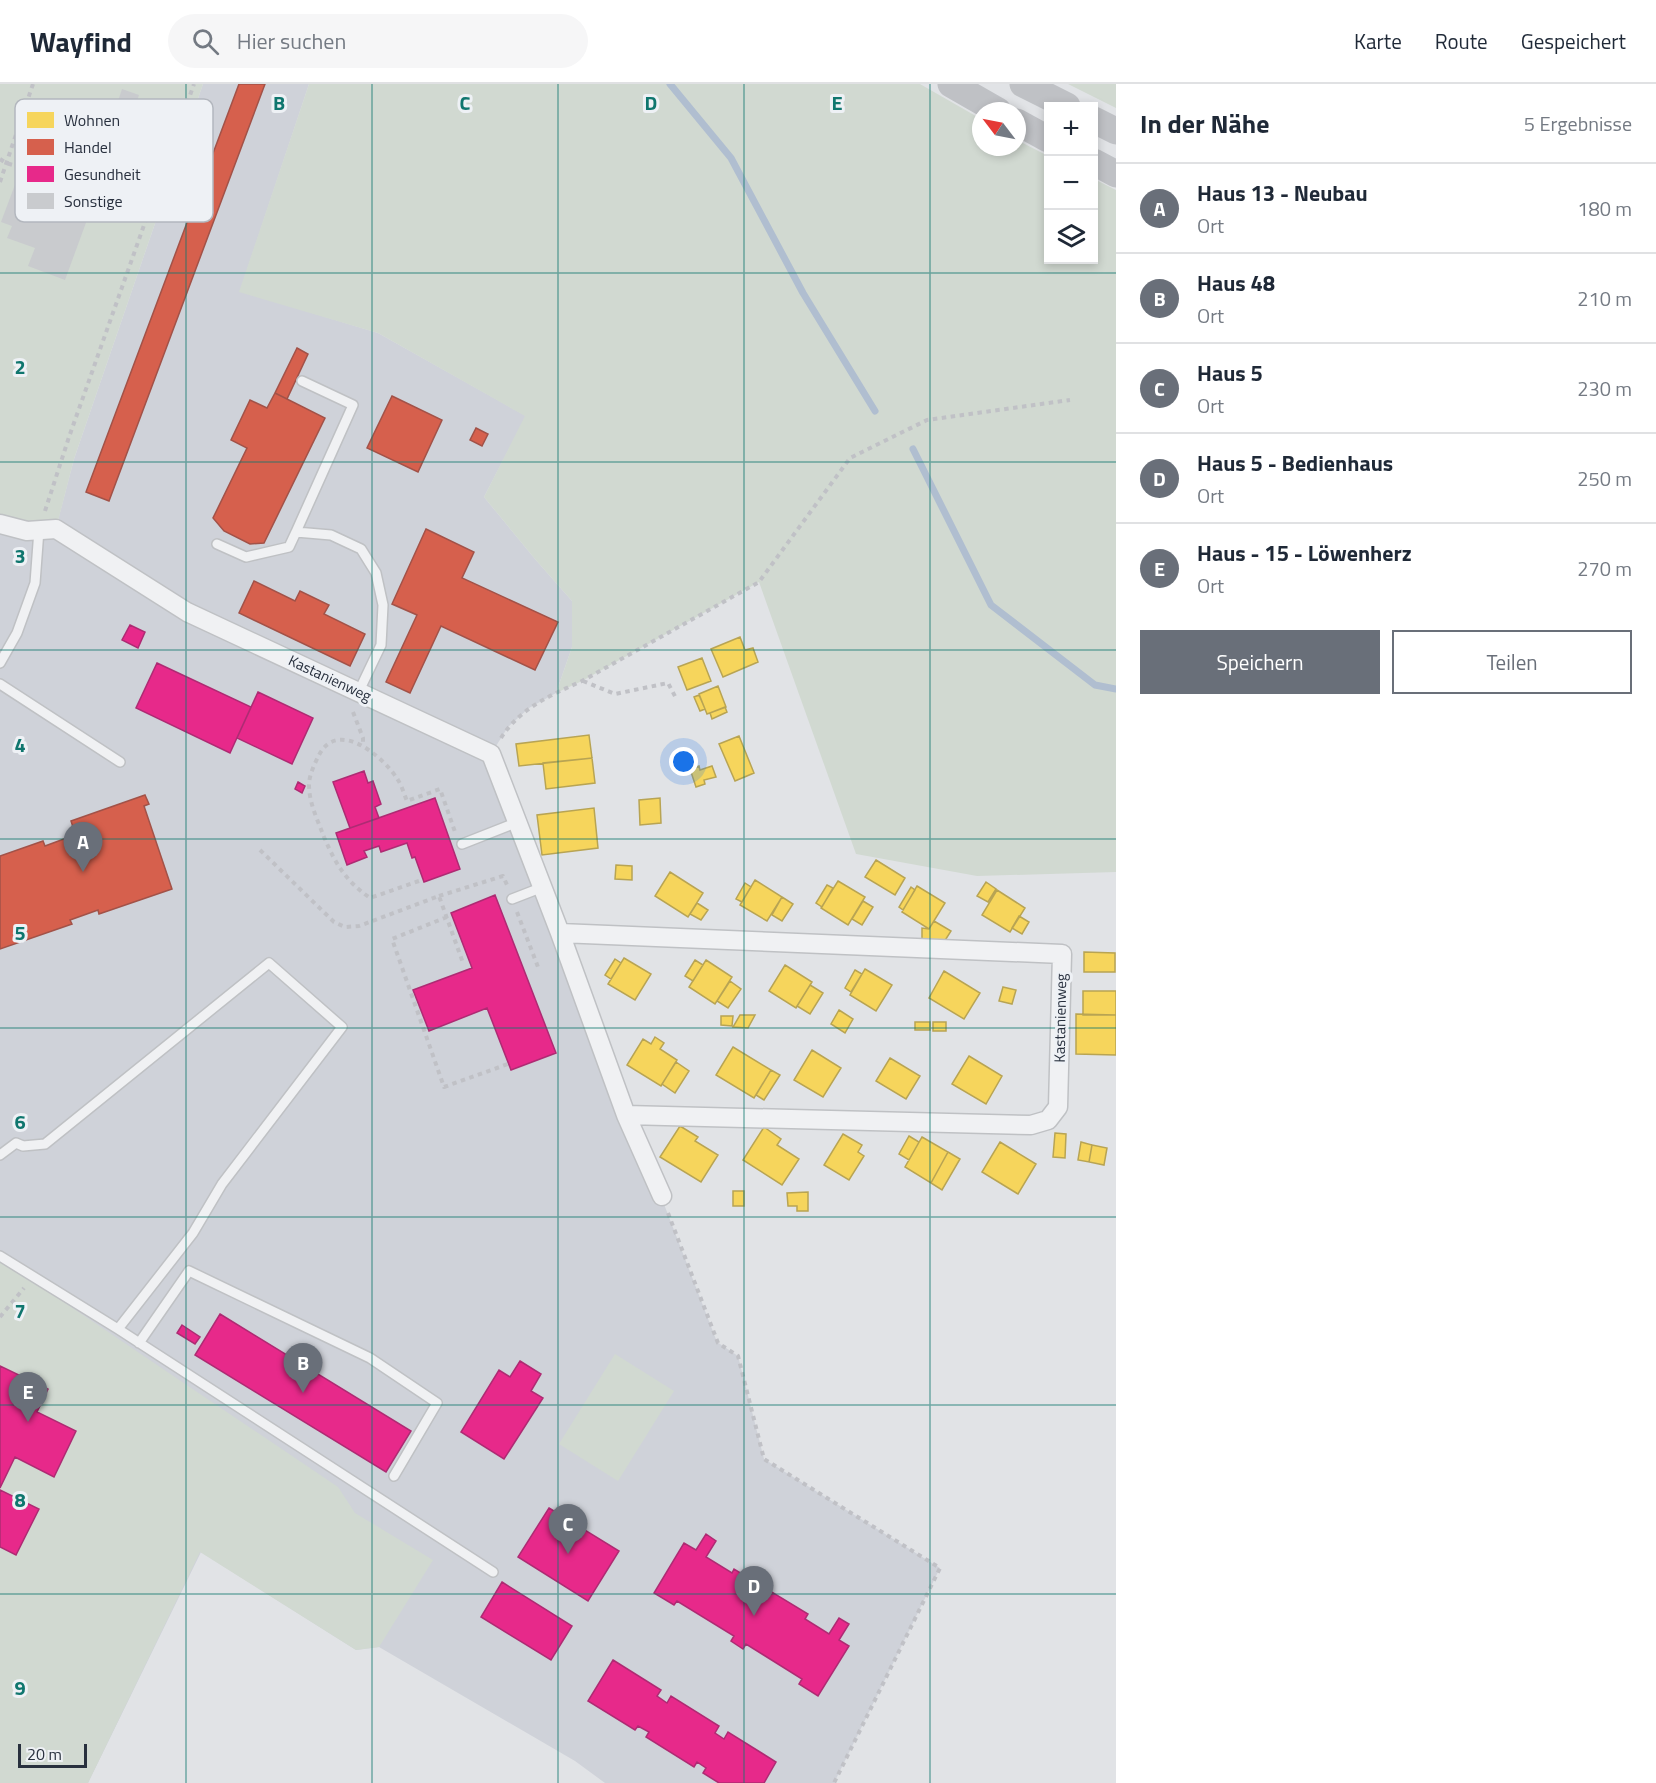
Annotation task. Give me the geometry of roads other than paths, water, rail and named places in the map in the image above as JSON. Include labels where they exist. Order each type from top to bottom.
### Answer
[{"type":"main road","points":[[951,84],[983,102]]},
{"type":"main road","points":[[1023,84],[1059,102]]},
{"type":"main road","points":[[1098,122],[1116,131]]},
{"type":"main road","points":[[1026,127],[1044,137]]},
{"type":"main road","points":[[1098,164],[1116,174]]},
{"type":"street","name":"Kastanienweg","points":[[0,524],[27,531],[56,529],[187,612],[491,754],[518,822]]},
{"type":"street","points":[[518,822],[626,1115],[662,1196]]},
{"type":"street","name":"Kastanienweg","points":[[560,933],[1062,954],[1058,1107],[1048,1120],[1031,1125],[626,1115]]},
{"type":"lane","points":[[217,544],[246,556],[289,547],[353,405],[302,381]]},
{"type":"lane","points":[[0,663],[17,633],[35,583],[39,530]]},
{"type":"lane","points":[[296,532],[331,535],[361,549],[376,573],[383,605],[381,645],[359,691]]},
{"type":"lane","points":[[0,684],[120,762]]},
{"type":"lane","points":[[462,844],[518,822]]},
{"type":"lane","points":[[512,899],[543,887]]},
{"type":"lane","points":[[0,1155],[16,1143],[23,1146],[45,1144],[269,963],[342,1027],[222,1184],[193,1233],[118,1329]]},
{"type":"lane","points":[[0,1256],[118,1329],[493,1572]]},
{"type":"lane","points":[[139,1343],[189,1270],[370,1358],[436,1403],[394,1476]]},
{"type":"waterway","points":[[670,84],[731,158],[803,293],[875,411]]},
{"type":"waterway","points":[[913,449],[991,605],[1095,685],[1116,689]]},
{"type":"place","name":"Haus 13 - Neubau","points":[[83,872]]},
{"type":"place","name":"Haus 48","points":[[303,1393]]},
{"type":"place","name":"Haus - 15 - Löwenherz","points":[[28,1422]]},
{"type":"place","name":"Haus 5","points":[[568,1554]]},
{"type":"place","name":"Haus 5 - Bedienhaus","points":[[754,1616]]}]
